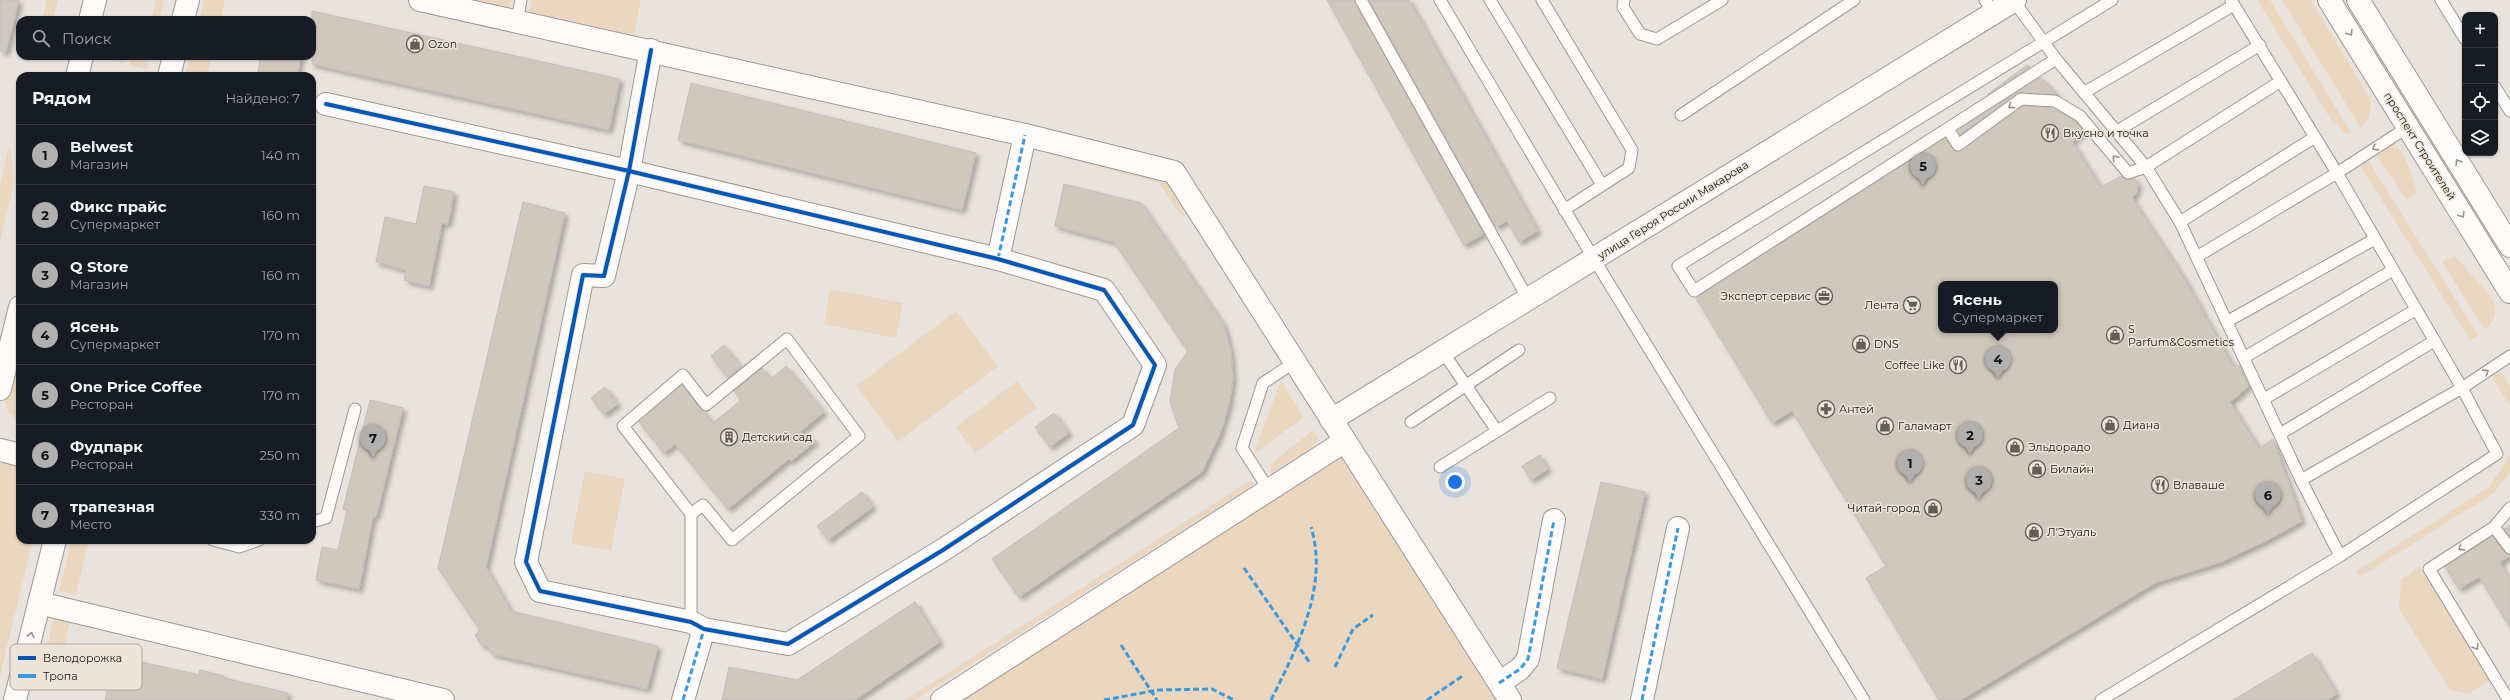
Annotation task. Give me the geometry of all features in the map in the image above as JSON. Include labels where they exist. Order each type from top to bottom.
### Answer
[{"type":"street","points":[[91,16],[95,0]]},
{"type":"street","points":[[184,16],[188,0]]},
{"type":"street","points":[[420,0],[651,50],[1025,135],[1174,172],[1504,691],[1528,659],[1554,520]]},
{"type":"street","name":"улица Героя России Макарова","points":[[1331,420],[1594,259],[1989,7],[2014,0]]},
{"type":"street","name":"проспект Строителей","points":[[2329,0],[2510,292]]},
{"type":"street","points":[[2358,0],[2510,246]]},
{"type":"street","points":[[326,104],[629,172],[998,259],[1104,290],[1155,365],[1133,425],[943,550],[788,644],[697,626],[540,591],[526,562],[582,275],[604,276],[629,172],[651,50]]},
{"type":"street","points":[[78,72],[81,60]]},
{"type":"street","points":[[170,72],[173,60]]},
{"type":"street","points":[[998,259],[1025,135]]},
{"type":"street","points":[[0,389],[16,323]]},
{"type":"street","points":[[942,700],[1345,441]]},
{"type":"street","points":[[0,450],[16,454]]},
{"type":"street","points":[[1642,700],[1678,528]]},
{"type":"street","points":[[29,644],[54,544]]},
{"type":"street","points":[[39,603],[443,700]]},
{"type":"street","points":[[684,700],[697,626]]},
{"type":"street","points":[[15,700],[17,690]]},
{"type":"lane","points":[[517,21],[521,0]]},
{"type":"lane","points":[[1360,0],[1528,299]]},
{"type":"lane","points":[[1440,0],[1564,210],[1864,700]]},
{"type":"lane","points":[[1490,0],[1602,186]]},
{"type":"lane","points":[[1542,0],[1632,150],[1629,168],[1564,210]]},
{"type":"lane","points":[[1624,0],[1623,7],[1640,34],[1657,40],[1722,0]]},
{"type":"lane","points":[[1681,115],[1854,0]]},
{"type":"lane","points":[[2014,0],[2056,59],[2146,167],[2180,222],[2198,256],[2301,480],[2340,556]]},
{"type":"lane","points":[[2056,59],[1694,291],[1678,266],[2042,41],[2112,0]]},
{"type":"lane","points":[[2441,0],[2462,34]]},
{"type":"lane","points":[[2085,92],[2233,2],[2337,173],[2415,310],[2462,388],[2497,454],[2340,556],[2102,700]]},
{"type":"lane","points":[[2117,131],[2260,45]]},
{"type":"lane","points":[[1948,129],[1958,145],[2021,99],[2055,101],[2080,116],[2128,173],[2146,167],[2281,81]]},
{"type":"lane","points":[[2498,92],[2510,111]]},
{"type":"lane","points":[[2198,256],[2337,173],[2408,127]]},
{"type":"lane","points":[[2180,222],[2315,137]]},
{"type":"lane","points":[[2228,321],[2375,239]]},
{"type":"lane","points":[[2245,357],[2393,270]]},
{"type":"lane","points":[[2264,398],[2415,310]]},
{"type":"lane","points":[[691,514],[703,505],[732,540],[859,436],[787,339],[706,405],[683,375],[622,426],[691,514],[697,626]]},
{"type":"lane","points":[[2280,434],[2434,341]]},
{"type":"lane","points":[[1411,422],[1519,350]]},
{"type":"lane","points":[[1443,352],[1497,431]]},
{"type":"lane","points":[[2301,480],[2462,388],[2510,356]]},
{"type":"lane","points":[[1269,490],[1242,448],[1263,384],[1295,362]]},
{"type":"lane","points":[[1440,467],[1550,398]]},
{"type":"lane","points":[[316,521],[326,518],[355,409]]},
{"type":"lane","points":[[2510,508],[2494,527],[2429,569],[2508,699],[2510,698]]},
{"type":"lane","points":[[2494,527],[2510,548]]},
{"type":"lane","points":[[228,544],[239,547],[248,544]]},
{"type":"shaded area","points":[[47,0],[58,0],[54,16],[43,16]]},
{"type":"shaded area","points":[[156,0],[164,0],[160,16],[152,16]]},
{"type":"shaded area","points":[[204,0],[225,0],[222,16],[200,16]]},
{"type":"shaded area","points":[[466,0],[511,0],[509,9]]},
{"type":"shaded area","points":[[532,0],[641,0],[634,35],[529,13]]},
{"type":"shaded area","points":[[2257,0],[2270,0],[2352,134],[2344,132],[2331,120]]},
{"type":"shaded area","points":[[2282,0],[2311,0],[2371,100],[2369,117],[2361,128]]},
{"type":"shaded area","points":[[110,60],[123,60],[122,63]]},
{"type":"shaded area","points":[[130,60],[149,60],[147,69],[129,65]]},
{"type":"shaded area","points":[[189,60],[211,60],[208,72],[186,72]]},
{"type":"shaded area","points":[[2389,141],[2400,150],[2408,163],[2417,193],[2406,199],[2370,145]]},
{"type":"shaded area","points":[[10,142],[14,183],[0,242],[0,185]]},
{"type":"shaded area","points":[[1050,149],[1166,177],[1188,213],[1183,216],[1179,213],[1159,183],[1050,154]]},
{"type":"shaded area","points":[[2362,151],[2478,335],[2470,340],[2354,156]]},
{"type":"shaded area","points":[[2454,255],[2493,299],[2495,304],[2495,316],[2485,330],[2442,262]]},
{"type":"shaded area","points":[[830,289],[903,303],[896,338],[824,324]]},
{"type":"shaded area","points":[[956,311],[998,366],[898,442],[856,386]]},
{"type":"shaded area","points":[[16,337],[16,419],[8,412],[2,395]]},
{"type":"shaded area","points":[[2495,362],[2510,386],[2510,406],[2486,368]]},
{"type":"shaded area","points":[[1017,381],[1037,408],[975,453],[956,427]]},
{"type":"shaded area","points":[[1281,381],[1304,417],[1253,455]]},
{"type":"shaded area","points":[[1313,430],[1319,438],[1309,450],[1272,472],[1270,471],[1273,462]]},
{"type":"shaded area","points":[[1342,447],[1507,700],[950,700]]},
{"type":"shaded area","points":[[0,455],[16,456],[16,544],[32,544],[0,675]]},
{"type":"shaded area","points":[[2510,455],[2510,472],[2494,493],[2360,577],[2356,571],[2489,487]]},
{"type":"shaded area","points":[[585,471],[625,479],[611,551],[571,543]]},
{"type":"shaded area","points":[[1251,480],[1254,485],[915,700],[905,700]]},
{"type":"shaded area","points":[[71,544],[88,544],[76,595],[59,591]]},
{"type":"shaded area","points":[[2419,566],[2490,680],[2468,694],[2450,690],[2399,609],[2401,580]]},
{"type":"shaded area","points":[[55,613],[71,617],[65,644],[48,644]]},
{"type":"building","points":[[0,0],[19,0],[6,52],[0,51]]},
{"type":"building","points":[[1327,0],[1354,0],[1484,234],[1464,245]]},
{"type":"building","points":[[1369,0],[1409,0],[1538,231],[1519,242],[1507,221],[1496,227]]},
{"type":"building","points":[[312,11],[620,79],[609,130],[312,64],[312,60],[316,60],[316,16],[312,16]]},
{"type":"building","points":[[260,60],[300,60],[298,72],[258,72]]},
{"type":"building","points":[[2027,65],[2030,67],[1987,95]]},
{"type":"building","points":[[2040,77],[2058,95],[2017,93],[1960,135],[1957,131]]},
{"type":"building","points":[[691,83],[976,153],[962,210],[678,140]]},
{"type":"building","points":[[2023,106],[2053,108],[2075,121],[2084,131],[2072,142],[2101,187],[2121,176],[2127,180],[2135,178],[2138,184],[2137,192],[2132,198],[2184,278],[2233,366],[2239,365],[2249,386],[2230,402],[2259,448],[2273,439],[2302,521],[2266,541],[2221,562],[2155,583],[1961,700],[1939,700],[1866,578],[1886,566],[1792,411],[1772,423],[1696,298],[1945,138],[1955,151],[1962,151]]},
{"type":"building","points":[[1064,184],[1141,203],[1224,325],[1231,352],[1233,379],[1229,405],[1220,434],[1202,472],[1019,597],[992,559],[1179,428],[1170,402],[1175,369],[1188,351],[1114,242],[1055,226]]},
{"type":"building","points":[[424,186],[454,192],[448,224],[442,223],[429,286],[404,280],[406,270],[376,262],[385,217],[416,224]]},
{"type":"building","points":[[523,202],[565,213],[486,567],[511,611],[658,646],[647,689],[492,654],[487,645],[483,647],[475,635],[480,630],[438,568]]},
{"type":"building","points":[[724,345],[741,367],[728,378],[711,356]]},
{"type":"building","name":"Детский сад","points":[[786,366],[824,412],[800,432],[816,441],[791,461],[789,459],[728,509],[675,444],[664,453],[639,422],[682,385],[713,423],[741,400],[734,391],[762,368],[771,379]]},
{"type":"building","points":[[605,387],[618,404],[604,414],[591,398]]},
{"type":"building","points":[[370,400],[403,408],[376,517],[373,516],[359,589],[316,580],[322,547],[338,550],[347,510],[343,509]]},
{"type":"building","points":[[1054,413],[1069,433],[1050,447],[1035,427]]},
{"type":"building","points":[[1540,455],[1548,469],[1531,480],[1522,466]]},
{"type":"building","points":[[1601,482],[1645,492],[1602,679],[1557,668]]},
{"type":"building","points":[[862,492],[873,507],[828,540],[817,526]]},
{"type":"building","points":[[2510,525],[2510,536],[2504,529]]},
{"type":"building","points":[[2492,536],[2504,552],[2510,555],[2500,563],[2510,580],[2510,627],[2479,577],[2459,589],[2445,567]]},
{"type":"building","points":[[915,602],[940,642],[855,700],[722,700],[729,667],[797,680]]},
{"type":"building","points":[[2312,653],[2337,694],[2327,700],[2233,700]]},
{"type":"building","points":[[142,662],[199,675],[200,670],[224,676],[224,678],[288,693],[287,700],[105,700],[108,690],[142,690]]},
{"type":"marked path","points":[[998,259],[1025,135]]},
{"type":"marked path","points":[[1499,683],[1520,669],[1528,659],[1554,520]]},
{"type":"marked path","points":[[1271,700],[1291,659],[1308,616],[1316,572],[1316,549],[1311,527]]},
{"type":"marked path","points":[[1642,700],[1678,528]]},
{"type":"marked path","points":[[1244,568],[1310,663]]},
{"type":"marked path","points":[[1335,667],[1353,629],[1373,615]]},
{"type":"marked path","points":[[683,700],[704,629]]},
{"type":"marked path","points":[[1121,645],[1157,700]]},
{"type":"marked path","points":[[1427,700],[1464,675]]},
{"type":"marked path","points":[[1104,700],[1158,690],[1212,689],[1234,700]]},
{"type":"cycle path","points":[[326,104],[629,171],[998,259],[1104,290],[1155,365],[1133,425],[943,550],[788,644],[704,629],[691,622],[540,591],[526,562],[583,275],[604,276],[629,171],[651,50]]},
{"type":"place","name":"Ozon","points":[[415,44]]},
{"type":"place","name":"Вкусно и точка","points":[[2050,133]]},
{"type":"place","name":"One Price Coffee","points":[[1923,186]]},
{"type":"place","name":"Эксперт сервис","points":[[1824,296]]},
{"type":"place","name":"Лента","points":[[1912,305]]},
{"type":"place","name":"S Parfum&Cosmetics","points":[[2115,335]]},
{"type":"place","name":"DNS","points":[[1861,344]]},
{"type":"place","name":"Coffee Like","points":[[1958,365]]},
{"type":"place","name":"Ясень","points":[[1998,379]]},
{"type":"place","name":"Антей","points":[[1826,409]]},
{"type":"place","name":"Диана","points":[[2110,425]]},
{"type":"place","name":"Галамарт","points":[[1885,426]]},
{"type":"place","name":"Детский сад","points":[[729,437]]},
{"type":"place","name":"Эльдорадо","points":[[2015,447]]},
{"type":"place","name":"Фикс прайс","points":[[1970,455]]},
{"type":"place","name":"трапезная","points":[[373,458]]},
{"type":"place","name":"Билайн","points":[[2037,469]]},
{"type":"place","name":"Belwest","points":[[1910,483]]},
{"type":"place","name":"Влаваше","points":[[2160,485]]},
{"type":"place","name":"Q Store","points":[[1979,500]]},
{"type":"place","name":"Читай-город","points":[[1933,508]]},
{"type":"place","name":"Фудпарк","points":[[2268,515]]},
{"type":"place","name":"Л'Этуаль","points":[[2034,532]]}]
